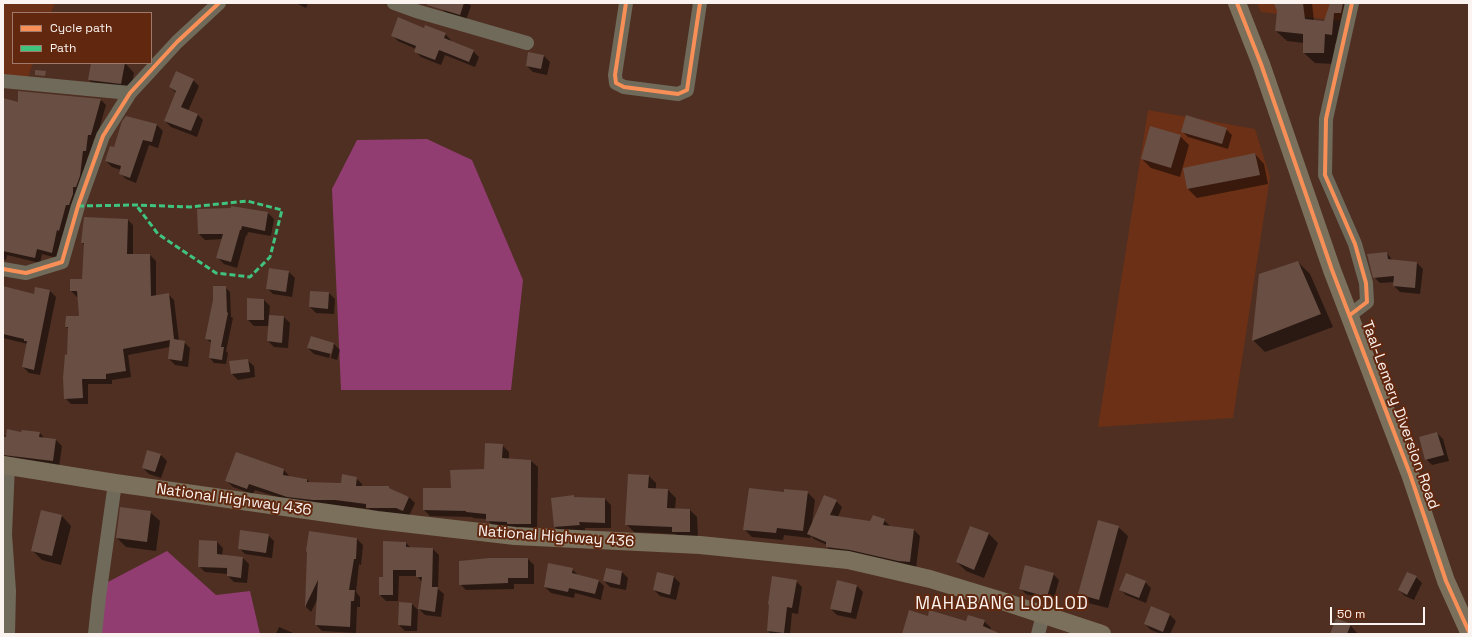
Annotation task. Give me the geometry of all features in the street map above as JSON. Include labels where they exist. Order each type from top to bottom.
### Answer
[{"type":"main road","name":"Taal-Lemery Diversion Road","points":[[1237,3],[1261,64],[1332,270],[1410,474],[1446,581],[1469,632]]},
{"type":"main road","name":"National Highway 436","points":[[5,465],[116,483],[377,520],[515,536],[700,546],[848,560],[930,579],[1102,634]]},
{"type":"street","points":[[3,269],[26,273],[62,262],[78,206],[103,136],[130,93],[177,42],[219,3]]},
{"type":"street","points":[[394,3],[416,12],[527,43]]},
{"type":"street","points":[[626,3],[615,74],[616,83],[624,87],[678,94],[687,90],[700,3]]},
{"type":"street","points":[[1350,315],[1367,302],[1366,283],[1355,244],[1325,175],[1326,118],[1352,3]]},
{"type":"street","points":[[3,81],[130,93]]},
{"type":"street","points":[[5,465],[5,534],[8,591],[8,634]]},
{"type":"street","points":[[95,634],[116,483]]},
{"type":"street","points":[[1038,634],[1043,615]]},
{"type":"shaded area","points":[[3,3],[55,3],[51,12],[12,12],[12,64],[33,64],[28,77],[3,74]]},
{"type":"shaded area","points":[[1257,3],[1345,3],[1341,21],[1261,12]]},
{"type":"shaded area","points":[[1148,110],[1255,129],[1270,177],[1233,418],[1098,427]]},
{"type":"shaded area","points":[[427,139],[472,160],[523,280],[511,390],[341,390],[332,189],[357,140]]},
{"type":"shaded area","points":[[167,551],[216,595],[250,591],[260,634],[99,634],[104,584]]},
{"type":"building","points":[[427,3],[464,3],[460,15],[427,5]]},
{"type":"building","points":[[1274,3],[1303,3],[1305,19],[1324,21],[1330,3],[1343,3],[1341,13],[1334,13],[1332,35],[1325,34],[1324,53],[1303,53],[1303,34],[1275,31],[1277,11]]},
{"type":"building","points":[[398,17],[424,28],[425,25],[446,33],[444,38],[474,50],[469,62],[439,50],[435,60],[414,52],[416,46],[391,36]]},
{"type":"building","points":[[528,52],[544,55],[541,69],[526,66]]},
{"type":"building","points":[[91,64],[125,64],[121,84],[88,80]]},
{"type":"building","points":[[35,70],[46,71],[45,76],[35,75]]},
{"type":"building","points":[[176,71],[194,79],[181,107],[198,114],[191,131],[164,121],[176,91],[169,87]]},
{"type":"building","points":[[18,91],[101,99],[91,135],[88,135],[86,151],[83,151],[80,176],[76,187],[73,187],[73,194],[69,205],[66,205],[59,231],[57,230],[52,253],[37,249],[35,258],[3,251],[3,98],[18,102]]},
{"type":"building","points":[[1186,115],[1227,128],[1222,144],[1181,132]]},
{"type":"building","points":[[126,116],[157,124],[152,142],[143,140],[130,178],[119,174],[121,166],[105,161],[110,146],[114,147],[122,121]]},
{"type":"building","points":[[1150,126],[1181,135],[1171,168],[1141,159]]},
{"type":"building","points":[[1255,153],[1260,175],[1187,189],[1183,168]]},
{"type":"building","points":[[231,206],[268,212],[265,231],[242,226],[231,262],[216,258],[223,234],[198,234],[197,209],[231,208]]},
{"type":"building","points":[[84,217],[128,219],[127,254],[150,254],[151,296],[169,293],[174,339],[185,341],[182,361],[168,359],[170,340],[123,349],[126,371],[106,374],[106,379],[82,379],[83,398],[64,399],[63,378],[65,354],[67,355],[68,327],[65,327],[66,316],[79,316],[77,291],[70,291],[70,279],[82,279],[84,243],[81,243]]},
{"type":"building","points":[[1387,252],[1388,259],[1417,262],[1415,288],[1393,286],[1394,276],[1373,278],[1367,254]]},
{"type":"building","points":[[1298,261],[1321,314],[1252,341],[1259,274]]},
{"type":"building","points":[[269,268],[289,271],[286,292],[266,289]]},
{"type":"building","points":[[3,286],[34,294],[35,287],[50,290],[34,370],[22,367],[27,341],[3,334]]},
{"type":"building","points":[[213,286],[226,286],[228,313],[221,347],[224,347],[222,360],[209,358],[211,340],[205,339],[213,300]]},
{"type":"building","points":[[310,291],[329,292],[328,309],[309,307]]},
{"type":"building","points":[[247,298],[264,299],[264,320],[247,320]]},
{"type":"building","points":[[269,315],[284,316],[282,343],[267,341]]},
{"type":"building","points":[[311,336],[334,343],[331,354],[307,348]]},
{"type":"building","points":[[248,359],[250,372],[231,374],[229,361]]},
{"type":"building","points":[[7,429],[21,432],[22,430],[40,432],[39,437],[56,439],[53,461],[3,455],[3,436],[6,437]]},
{"type":"building","points":[[1437,432],[1444,455],[1425,460],[1419,437]]},
{"type":"building","points":[[485,443],[503,444],[502,458],[531,460],[531,524],[507,524],[507,522],[486,521],[486,514],[466,511],[423,510],[423,488],[451,488],[450,470],[484,469]]},
{"type":"building","points":[[147,450],[161,454],[155,472],[142,468]]},
{"type":"building","points":[[236,452],[284,469],[283,475],[307,479],[307,482],[341,483],[342,474],[357,477],[356,486],[389,486],[389,488],[409,497],[403,511],[396,508],[366,508],[366,504],[335,500],[313,500],[287,497],[249,484],[247,489],[225,481]]},
{"type":"building","points":[[628,474],[649,475],[648,488],[668,489],[667,508],[690,509],[690,532],[672,532],[672,527],[625,525]]},
{"type":"building","points":[[749,488],[784,492],[784,489],[808,491],[803,531],[777,528],[776,533],[743,530]]},
{"type":"building","points":[[574,495],[574,497],[605,498],[605,523],[579,522],[580,525],[554,527],[551,498]]},
{"type":"building","points":[[824,495],[837,500],[830,515],[870,521],[873,515],[885,519],[883,525],[914,529],[910,562],[898,561],[850,550],[826,547],[826,542],[807,534]]},
{"type":"building","points":[[120,507],[151,511],[147,542],[116,538]]},
{"type":"building","points":[[41,510],[62,515],[52,556],[31,551]]},
{"type":"building","points":[[1098,520],[1119,526],[1099,600],[1078,594]]},
{"type":"building","points":[[970,526],[989,533],[974,570],[956,562]]},
{"type":"building","points":[[240,530],[269,534],[266,553],[238,549]]},
{"type":"building","points":[[309,531],[357,538],[356,559],[354,559],[349,590],[355,590],[354,601],[351,601],[350,627],[315,625],[318,580],[305,607],[306,551]]},
{"type":"building","points":[[199,540],[217,541],[217,554],[243,557],[241,578],[227,576],[227,568],[198,567]]},
{"type":"building","points":[[383,541],[406,542],[406,547],[433,548],[432,587],[438,587],[435,612],[418,609],[422,577],[416,577],[416,570],[393,570],[393,595],[379,595],[379,577],[383,577]]},
{"type":"building","points":[[489,558],[528,558],[528,578],[508,578],[508,583],[459,585],[459,561]]},
{"type":"building","points":[[548,563],[573,568],[572,573],[599,580],[595,594],[569,588],[568,592],[544,587]]},
{"type":"building","points":[[1025,565],[1054,573],[1047,597],[1019,589]]},
{"type":"building","points":[[606,568],[622,571],[620,585],[603,581]]},
{"type":"building","points":[[657,572],[674,576],[670,595],[653,590]]},
{"type":"building","points":[[1407,572],[1417,576],[1407,595],[1398,590]]},
{"type":"building","points":[[1126,573],[1146,581],[1139,598],[1119,590]]},
{"type":"building","points":[[772,576],[797,580],[792,608],[787,607],[784,633],[767,631],[768,604]]},
{"type":"building","points":[[837,580],[857,585],[851,613],[830,609]]},
{"type":"building","points":[[399,602],[412,603],[411,626],[398,625]]},
{"type":"building","points":[[1151,606],[1170,614],[1163,632],[1144,624]]},
{"type":"building","points":[[909,610],[928,616],[929,610],[966,621],[968,615],[985,620],[983,626],[1001,634],[902,634]]},
{"type":"building","points":[[1336,618],[1351,624],[1347,634],[1330,634]]},
{"type":"marked path","points":[[78,206],[136,205],[190,207],[247,201],[282,210],[270,257],[250,277],[216,273],[158,234],[136,205]]},
{"type":"cycle path","points":[[3,269],[26,273],[62,262],[78,206],[103,136],[130,93],[177,42],[219,3]]},
{"type":"cycle path","points":[[626,3],[615,75],[616,83],[624,87],[678,94],[687,90],[700,3]]},
{"type":"cycle path","points":[[1237,3],[1261,64],[1332,270],[1410,474],[1446,581],[1469,632]]},
{"type":"cycle path","points":[[1350,315],[1367,302],[1366,283],[1355,244],[1325,175],[1326,119],[1352,3]]},
{"type":"district","name":"MAHABANG LODLOD","points":[[1002,604]]}]
